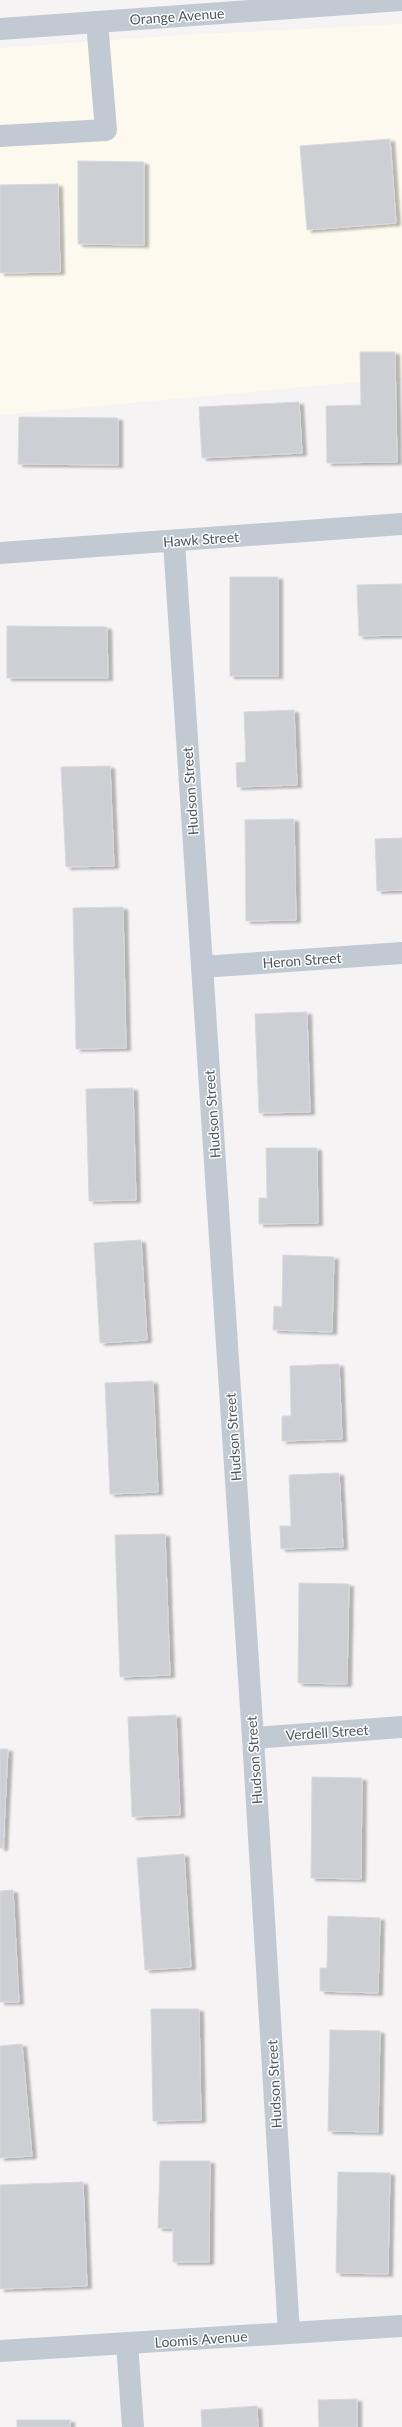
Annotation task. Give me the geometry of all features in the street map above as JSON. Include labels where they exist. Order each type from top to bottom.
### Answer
[{"type":"street","name":"Orange Avenue","points":[[0,29],[302,4],[402,0]]},
{"type":"street","points":[[0,136],[106,130],[97,22]]},
{"type":"street","name":"Hawk Street","points":[[0,552],[174,542],[402,524]]},
{"type":"street","name":"Hudson Street","points":[[174,542],[252,1738],[289,2333]]},
{"type":"street","name":"Heron Street","points":[[202,967],[402,953]]},
{"type":"street","name":"Verdell Street","points":[[252,1738],[402,1727]]},
{"type":"street","name":"Loomis Avenue","points":[[0,2352],[402,2326]]},
{"type":"street","points":[[127,2344],[133,2427]]},
{"type":"shaded area","points":[[402,24],[402,378],[0,415],[0,48],[182,35]]},
{"type":"building","points":[[390,139],[396,223],[307,230],[300,146]]},
{"type":"building","points":[[78,161],[144,162],[144,245],[78,244]]},
{"type":"building","points":[[58,184],[60,272],[0,273],[0,185]]},
{"type":"building","points":[[360,352],[395,352],[397,462],[327,463],[326,406],[361,405]]},
{"type":"building","points":[[299,402],[302,453],[202,458],[199,407]]},
{"type":"building","points":[[19,417],[118,418],[118,465],[18,464]]},
{"type":"building","points":[[230,577],[278,577],[278,676],[230,676]]},
{"type":"building","points":[[402,584],[402,635],[359,636],[357,585]]},
{"type":"building","points":[[7,626],[107,627],[108,678],[7,678]]},
{"type":"building","points":[[294,710],[297,785],[237,787],[236,763],[246,762],[244,712]]},
{"type":"building","points":[[110,766],[114,866],[66,867],[61,767]]},
{"type":"building","points":[[294,819],[296,920],[246,921],[245,820]]},
{"type":"building","points":[[402,838],[402,890],[377,891],[375,839]]},
{"type":"building","points":[[123,907],[126,1048],[76,1049],[73,908]]},
{"type":"building","points":[[307,1012],[310,1112],[259,1113],[255,1014]]},
{"type":"building","points":[[133,1088],[136,1200],[89,1201],[86,1089]]},
{"type":"building","points":[[266,1148],[317,1148],[318,1223],[259,1224],[259,1198],[267,1198]]},
{"type":"building","points":[[141,1240],[147,1340],[100,1343],[94,1243]]},
{"type":"building","points":[[283,1255],[334,1257],[332,1332],[273,1330],[274,1306],[282,1307]]},
{"type":"building","points":[[339,1364],[342,1439],[282,1441],[282,1416],[291,1416],[290,1366]]},
{"type":"building","points":[[153,1381],[158,1492],[110,1494],[105,1383]]},
{"type":"building","points":[[339,1473],[343,1547],[281,1549],[280,1526],[291,1526],[289,1475]]},
{"type":"building","points":[[165,1534],[170,1675],[120,1677],[115,1535]]},
{"type":"building","points":[[299,1583],[349,1584],[347,1684],[298,1683]]},
{"type":"building","points":[[176,1715],[180,1815],[132,1817],[128,1717]]},
{"type":"building","points":[[0,1749],[8,1749],[3,1848],[0,1848]]},
{"type":"building","points":[[312,1777],[362,1778],[361,1879],[311,1878]]},
{"type":"building","points":[[184,1854],[191,1967],[145,1970],[137,1858]]},
{"type":"building","points":[[13,1890],[19,2002],[0,2002],[0,1891]]},
{"type":"building","points":[[328,1916],[380,1918],[378,1993],[320,1991],[320,1968],[327,1968]]},
{"type":"building","points":[[151,2009],[199,2009],[201,2120],[153,2121]]},
{"type":"building","points":[[330,2030],[380,2031],[378,2132],[328,2131]]},
{"type":"building","points":[[22,2044],[32,2156],[0,2158],[0,2046]]},
{"type":"building","points":[[160,2161],[210,2161],[209,2262],[173,2262],[173,2228],[158,2228]]},
{"type":"building","points":[[338,2172],[390,2173],[388,2274],[336,2273]]},
{"type":"building","points":[[83,2182],[87,2286],[0,2289],[0,2185]]},
{"type":"building","points":[[357,2399],[357,2427],[319,2427],[318,2400]]},
{"type":"building","points":[[257,2406],[258,2427],[202,2427],[201,2410]]},
{"type":"building","points":[[17,2420],[70,2420],[70,2427],[17,2427]]}]
